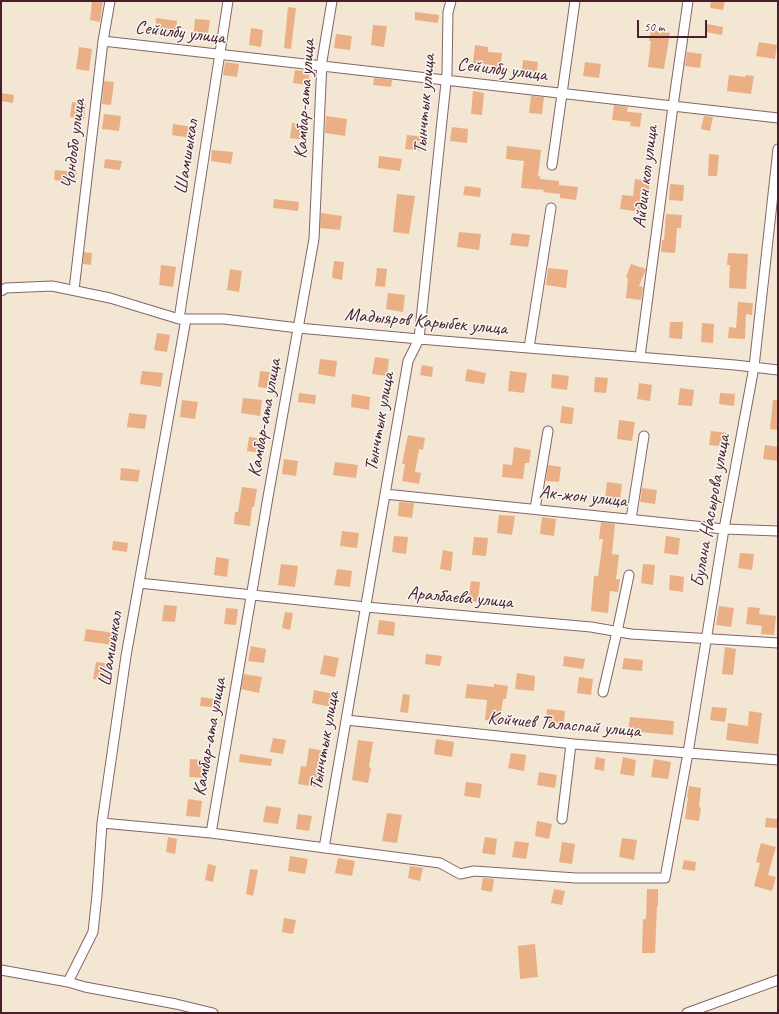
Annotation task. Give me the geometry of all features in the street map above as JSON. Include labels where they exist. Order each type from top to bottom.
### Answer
[{"type":"street","name":"Чондобо улица","points":[[74,290],[103,41],[110,1]]},
{"type":"street","name":"Шамшыкал","points":[[68,982],[93,932],[102,823],[126,656],[182,319],[228,1]]},
{"type":"street","name":"Тынчтык улица","points":[[324,848],[408,361],[419,339],[446,81],[448,12],[451,1]]},
{"type":"street","points":[[552,165],[575,1]]},
{"type":"street","name":"Айдин кол улица","points":[[640,357],[688,1]]},
{"type":"street","name":"Камбар-ата улица","points":[[211,833],[314,238],[321,66],[332,4]]},
{"type":"street","name":"Сейилбу улица","points":[[103,41],[778,118]]},
{"type":"street","name":"Булана Насырова улица","points":[[324,848],[440,863],[460,874],[474,871],[576,878],[666,878],[688,753],[724,528],[754,367],[778,149]]},
{"type":"street","points":[[529,348],[551,208]]},
{"type":"street","name":"Мадыяров Карыбек улица","points":[[1,292],[6,288],[52,286],[110,298],[182,319],[224,319],[298,328],[778,370]]},
{"type":"street","points":[[535,509],[548,431]]},
{"type":"street","points":[[631,519],[644,436]]},
{"type":"street","name":"Ак-жон улица","points":[[385,494],[724,528],[778,531]]},
{"type":"street","points":[[603,692],[629,575]]},
{"type":"street","name":"Аралбаева улица","points":[[139,584],[366,607],[591,627],[631,634],[778,643]]},
{"type":"street","name":"Койчиев Таласпай улица","points":[[346,720],[570,744],[778,760]]},
{"type":"street","points":[[562,819],[570,744]]},
{"type":"street","points":[[102,823],[211,833],[324,848]]},
{"type":"street","points":[[1,970],[68,982],[85,987],[176,1004],[213,1013]]},
{"type":"street","points":[[687,1013],[778,980]]},
{"type":"building","points":[[92,1],[103,1],[100,22],[90,20]]},
{"type":"building","points":[[711,1],[725,1],[723,10],[710,8]]},
{"type":"building","points":[[288,7],[296,8],[291,49],[284,48]]},
{"type":"building","points":[[415,12],[439,15],[438,23],[415,20]]},
{"type":"building","points":[[156,18],[177,21],[175,36],[155,34]]},
{"type":"building","points":[[195,19],[210,20],[207,40],[193,39]]},
{"type":"building","points":[[707,24],[723,27],[722,35],[706,32]]},
{"type":"building","points":[[373,25],[387,26],[384,47],[371,45]]},
{"type":"building","points":[[251,28],[263,30],[261,47],[249,45]]},
{"type":"building","points":[[651,30],[670,33],[664,69],[648,67]]},
{"type":"building","points":[[336,34],[352,36],[350,50],[334,48]]},
{"type":"building","points":[[759,42],[777,45],[775,59],[756,56]]},
{"type":"building","points":[[475,45],[488,47],[488,52],[502,53],[500,68],[492,67],[492,65],[473,63]]},
{"type":"building","points":[[79,47],[92,49],[89,71],[76,69]]},
{"type":"building","points":[[687,52],[702,54],[700,68],[685,66]]},
{"type":"building","points":[[523,60],[538,62],[537,72],[522,71]]},
{"type":"building","points":[[225,62],[239,64],[237,77],[223,75]]},
{"type":"building","points":[[585,62],[601,64],[599,78],[583,76]]},
{"type":"building","points":[[295,70],[310,72],[308,85],[293,83]]},
{"type":"building","points":[[729,75],[745,77],[746,75],[754,76],[751,94],[727,91]]},
{"type":"building","points":[[374,78],[392,80],[391,87],[373,85]]},
{"type":"building","points":[[104,81],[114,82],[111,105],[102,104]]},
{"type":"building","points":[[473,91],[484,93],[482,115],[471,114]]},
{"type":"building","points":[[1,93],[14,95],[13,103],[1,101]]},
{"type":"building","points":[[531,96],[544,97],[542,114],[529,113]]},
{"type":"building","points":[[72,102],[86,104],[84,119],[70,117]]},
{"type":"building","points":[[614,105],[628,107],[627,112],[642,113],[640,127],[630,126],[631,122],[612,120]]},
{"type":"building","points":[[104,114],[121,116],[119,131],[102,129]]},
{"type":"building","points":[[326,116],[347,119],[345,136],[325,133]]},
{"type":"building","points":[[704,116],[713,117],[710,131],[701,129]]},
{"type":"building","points":[[292,123],[307,125],[305,140],[290,138]]},
{"type":"building","points":[[173,124],[193,127],[192,138],[172,135]]},
{"type":"building","points":[[452,127],[468,129],[467,143],[450,141]]},
{"type":"building","points":[[407,135],[427,137],[425,151],[405,149]]},
{"type":"building","points":[[507,146],[541,150],[538,176],[540,176],[540,179],[559,181],[559,185],[578,187],[576,200],[560,198],[560,194],[543,192],[544,190],[521,188],[524,161],[506,159]]},
{"type":"building","points":[[212,150],[233,152],[231,164],[211,161]]},
{"type":"building","points":[[709,154],[719,155],[717,176],[708,176]]},
{"type":"building","points":[[379,156],[402,159],[400,171],[378,168]]},
{"type":"building","points":[[105,159],[122,161],[120,170],[104,168]]},
{"type":"building","points":[[55,170],[77,172],[75,183],[54,180]]},
{"type":"building","points":[[635,179],[650,181],[648,198],[643,197],[641,212],[620,209],[622,195],[633,196]]},
{"type":"building","points":[[670,184],[684,185],[683,201],[669,200]]},
{"type":"building","points":[[465,186],[481,188],[480,197],[463,195]]},
{"type":"building","points":[[397,194],[415,196],[409,234],[393,232]]},
{"type":"building","points":[[274,199],[299,202],[298,211],[273,208]]},
{"type":"building","points":[[321,213],[342,216],[340,230],[320,228]]},
{"type":"building","points":[[666,214],[682,215],[681,228],[677,228],[675,253],[661,252],[662,240],[664,240]]},
{"type":"building","points":[[459,232],[481,234],[479,250],[457,247]]},
{"type":"building","points":[[512,233],[530,235],[528,247],[510,245]]},
{"type":"building","points":[[84,252],[92,253],[91,265],[83,264]]},
{"type":"building","points":[[728,253],[748,254],[746,289],[729,288],[730,265],[727,265]]},
{"type":"building","points":[[334,261],[344,262],[342,280],[332,278]]},
{"type":"building","points":[[631,264],[646,269],[639,286],[643,287],[641,300],[626,298],[628,278],[626,277]]},
{"type":"building","points":[[161,265],[176,267],[173,287],[159,285]]},
{"type":"building","points":[[377,268],[387,269],[385,287],[375,286]]},
{"type":"building","points":[[548,268],[568,270],[566,288],[546,285]]},
{"type":"building","points":[[230,269],[242,271],[239,292],[227,290]]},
{"type":"building","points":[[388,293],[405,295],[403,312],[386,309]]},
{"type":"building","points":[[738,302],[753,303],[752,315],[746,314],[745,339],[728,338],[729,327],[736,328]]},
{"type":"building","points":[[670,322],[683,322],[682,339],[669,338]]},
{"type":"building","points":[[702,323],[714,324],[713,343],[701,342]]},
{"type":"building","points":[[157,333],[170,335],[167,352],[154,350]]},
{"type":"building","points":[[375,357],[389,359],[387,376],[372,374]]},
{"type":"building","points":[[320,359],[337,361],[335,377],[318,374]]},
{"type":"building","points":[[422,365],[433,367],[432,377],[420,375]]},
{"type":"building","points":[[467,369],[486,373],[484,384],[465,381]]},
{"type":"building","points":[[142,371],[163,373],[161,387],[140,384]]},
{"type":"building","points":[[260,371],[276,373],[274,389],[258,387]]},
{"type":"building","points":[[510,371],[527,373],[524,393],[508,391]]},
{"type":"building","points":[[552,374],[569,376],[567,390],[551,388]]},
{"type":"building","points":[[595,377],[608,378],[606,393],[594,392]]},
{"type":"building","points":[[639,383],[652,385],[650,401],[637,399]]},
{"type":"building","points":[[680,388],[694,390],[692,406],[678,405]]},
{"type":"building","points":[[299,393],[316,395],[315,404],[298,402]]},
{"type":"building","points":[[720,393],[735,394],[734,406],[719,404]]},
{"type":"building","points":[[352,394],[370,397],[369,410],[351,407]]},
{"type":"building","points":[[243,398],[262,400],[260,416],[241,413]]},
{"type":"building","points":[[182,400],[198,402],[195,419],[180,417]]},
{"type":"building","points":[[773,400],[778,400],[778,430],[770,429]]},
{"type":"building","points":[[562,406],[574,408],[572,424],[560,423]]},
{"type":"building","points":[[129,413],[147,415],[145,429],[127,427]]},
{"type":"building","points":[[619,420],[635,422],[632,441],[617,439]]},
{"type":"building","points":[[711,431],[728,433],[726,447],[709,445]]},
{"type":"building","points":[[408,435],[425,438],[423,450],[419,449],[415,472],[421,473],[419,484],[402,481],[405,464],[402,464]]},
{"type":"building","points":[[249,437],[264,439],[262,453],[247,451]]},
{"type":"building","points":[[765,445],[778,447],[778,461],[763,459]]},
{"type":"building","points":[[514,447],[531,450],[529,463],[525,463],[523,479],[502,477],[503,464],[512,465]]},
{"type":"building","points":[[284,459],[298,461],[296,476],[282,474]]},
{"type":"building","points":[[335,462],[358,465],[356,478],[333,475]]},
{"type":"building","points":[[548,465],[561,467],[559,482],[546,481]]},
{"type":"building","points":[[121,468],[140,470],[138,482],[120,480]]},
{"type":"building","points":[[607,482],[622,484],[620,501],[605,499]]},
{"type":"building","points":[[242,487],[257,489],[254,507],[252,507],[250,526],[234,524],[235,512],[238,512]]},
{"type":"building","points":[[642,488],[657,490],[655,504],[640,502]]},
{"type":"building","points":[[399,502],[414,503],[412,518],[398,516]]},
{"type":"building","points":[[499,515],[515,516],[512,535],[497,533]]},
{"type":"building","points":[[542,517],[556,519],[554,536],[540,534]]},
{"type":"building","points":[[601,522],[615,524],[612,554],[619,555],[616,579],[620,579],[618,592],[610,591],[608,613],[591,611],[594,576],[598,576],[603,539],[599,539]]},
{"type":"building","points":[[342,531],[359,533],[357,548],[340,546]]},
{"type":"building","points":[[394,536],[408,537],[406,554],[392,552]]},
{"type":"building","points":[[666,536],[680,538],[678,555],[664,553]]},
{"type":"building","points":[[474,537],[488,538],[486,556],[472,555]]},
{"type":"building","points":[[113,541],[128,543],[127,552],[112,550]]},
{"type":"building","points":[[443,550],[453,552],[451,571],[440,569]]},
{"type":"building","points":[[740,553],[754,554],[752,570],[738,568]]},
{"type":"building","points":[[216,557],[229,559],[227,577],[214,575]]},
{"type":"building","points":[[281,564],[298,566],[295,587],[278,585]]},
{"type":"building","points":[[643,564],[655,565],[653,585],[641,583]]},
{"type":"building","points":[[337,569],[352,571],[350,587],[334,585]]},
{"type":"building","points":[[670,575],[684,577],[683,592],[669,590]]},
{"type":"building","points":[[471,581],[480,582],[478,602],[468,601]]},
{"type":"building","points":[[164,605],[177,606],[175,622],[162,621]]},
{"type":"building","points":[[719,606],[734,608],[731,627],[716,625]]},
{"type":"building","points":[[748,607],[760,608],[759,614],[776,616],[774,635],[761,634],[762,626],[746,624]]},
{"type":"building","points":[[226,608],[238,609],[236,625],[224,624]]},
{"type":"building","points":[[285,612],[293,613],[290,630],[282,628]]},
{"type":"building","points":[[379,620],[395,622],[394,636],[377,634]]},
{"type":"building","points":[[86,629],[115,633],[113,645],[84,641]]},
{"type":"building","points":[[251,646],[266,649],[264,663],[248,661]]},
{"type":"building","points":[[725,647],[736,649],[733,675],[722,674]]},
{"type":"building","points":[[426,654],[442,656],[440,666],[425,664]]},
{"type":"building","points":[[324,655],[339,658],[335,677],[320,674]]},
{"type":"building","points":[[564,656],[585,659],[583,669],[563,666]]},
{"type":"building","points":[[624,658],[643,660],[642,671],[622,669]]},
{"type":"building","points":[[96,662],[112,664],[110,681],[93,679]]},
{"type":"building","points":[[517,673],[535,676],[534,691],[515,689]]},
{"type":"building","points":[[244,674],[262,677],[259,693],[241,689]]},
{"type":"building","points":[[579,677],[593,679],[591,695],[577,693]]},
{"type":"building","points":[[467,684],[494,687],[494,684],[508,686],[506,699],[503,699],[500,722],[485,720],[487,700],[465,698]]},
{"type":"building","points":[[314,690],[334,694],[331,707],[312,703]]},
{"type":"building","points":[[403,694],[410,695],[408,713],[400,712]]},
{"type":"building","points":[[201,697],[221,700],[220,708],[200,706]]},
{"type":"building","points":[[712,707],[727,708],[725,722],[710,720]]},
{"type":"building","points":[[547,709],[565,711],[564,724],[546,722]]},
{"type":"building","points":[[749,711],[762,713],[758,744],[726,740],[728,723],[748,726]]},
{"type":"building","points":[[630,717],[674,721],[673,735],[628,731]]},
{"type":"building","points":[[273,738],[286,740],[283,754],[270,752]]},
{"type":"building","points":[[436,739],[454,742],[452,757],[434,754]]},
{"type":"building","points":[[358,740],[373,742],[368,783],[352,780]]},
{"type":"building","points":[[309,748],[324,751],[316,787],[298,784],[301,766],[306,767]]},
{"type":"building","points":[[511,753],[526,755],[524,771],[508,768]]},
{"type":"building","points":[[240,754],[272,759],[271,766],[239,762]]},
{"type":"building","points":[[596,757],[605,759],[604,771],[594,769]]},
{"type":"building","points":[[623,757],[636,760],[634,776],[620,774]]},
{"type":"building","points":[[190,759],[207,760],[206,778],[189,777]]},
{"type":"building","points":[[654,759],[671,762],[668,779],[651,777]]},
{"type":"building","points":[[539,772],[557,775],[555,788],[537,785]]},
{"type":"building","points":[[466,782],[482,784],[480,798],[464,796]]},
{"type":"building","points":[[689,786],[701,788],[699,807],[701,808],[699,821],[685,819]]},
{"type":"building","points":[[188,799],[202,801],[200,817],[186,816]]},
{"type":"building","points":[[266,806],[281,808],[278,824],[263,822]]},
{"type":"building","points":[[387,813],[402,815],[397,843],[382,841]]},
{"type":"building","points":[[298,814],[312,816],[309,831],[296,829]]},
{"type":"building","points":[[766,818],[778,819],[778,828],[765,827]]},
{"type":"building","points":[[537,821],[552,824],[549,839],[535,836]]},
{"type":"building","points":[[168,837],[177,839],[175,854],[166,852]]},
{"type":"building","points":[[485,837],[497,839],[495,855],[482,853]]},
{"type":"building","points":[[622,838],[637,840],[634,860],[619,857]]},
{"type":"building","points":[[515,841],[529,843],[526,859],[512,857]]},
{"type":"building","points":[[562,842],[575,844],[572,864],[559,862]]},
{"type":"building","points":[[761,843],[776,847],[768,875],[776,877],[772,891],[754,886],[760,863],[756,862]]},
{"type":"building","points":[[290,856],[308,859],[305,874],[288,871]]},
{"type":"building","points":[[338,858],[355,861],[352,876],[335,873]]},
{"type":"building","points":[[684,860],[696,862],[695,871],[682,869]]},
{"type":"building","points":[[208,864],[216,866],[213,882],[205,880]]},
{"type":"building","points":[[410,866],[423,868],[420,881],[408,878]]},
{"type":"building","points":[[250,869],[258,870],[253,896],[246,894]]},
{"type":"building","points":[[483,878],[494,879],[492,892],[481,890]]},
{"type":"building","points":[[554,889],[565,891],[562,905],[551,903]]},
{"type":"building","points":[[647,889],[658,889],[655,953],[642,953],[643,919],[646,919]]},
{"type":"building","points":[[284,918],[296,920],[293,934],[282,932]]},
{"type":"building","points":[[535,944],[538,977],[520,979],[518,946]]}]
